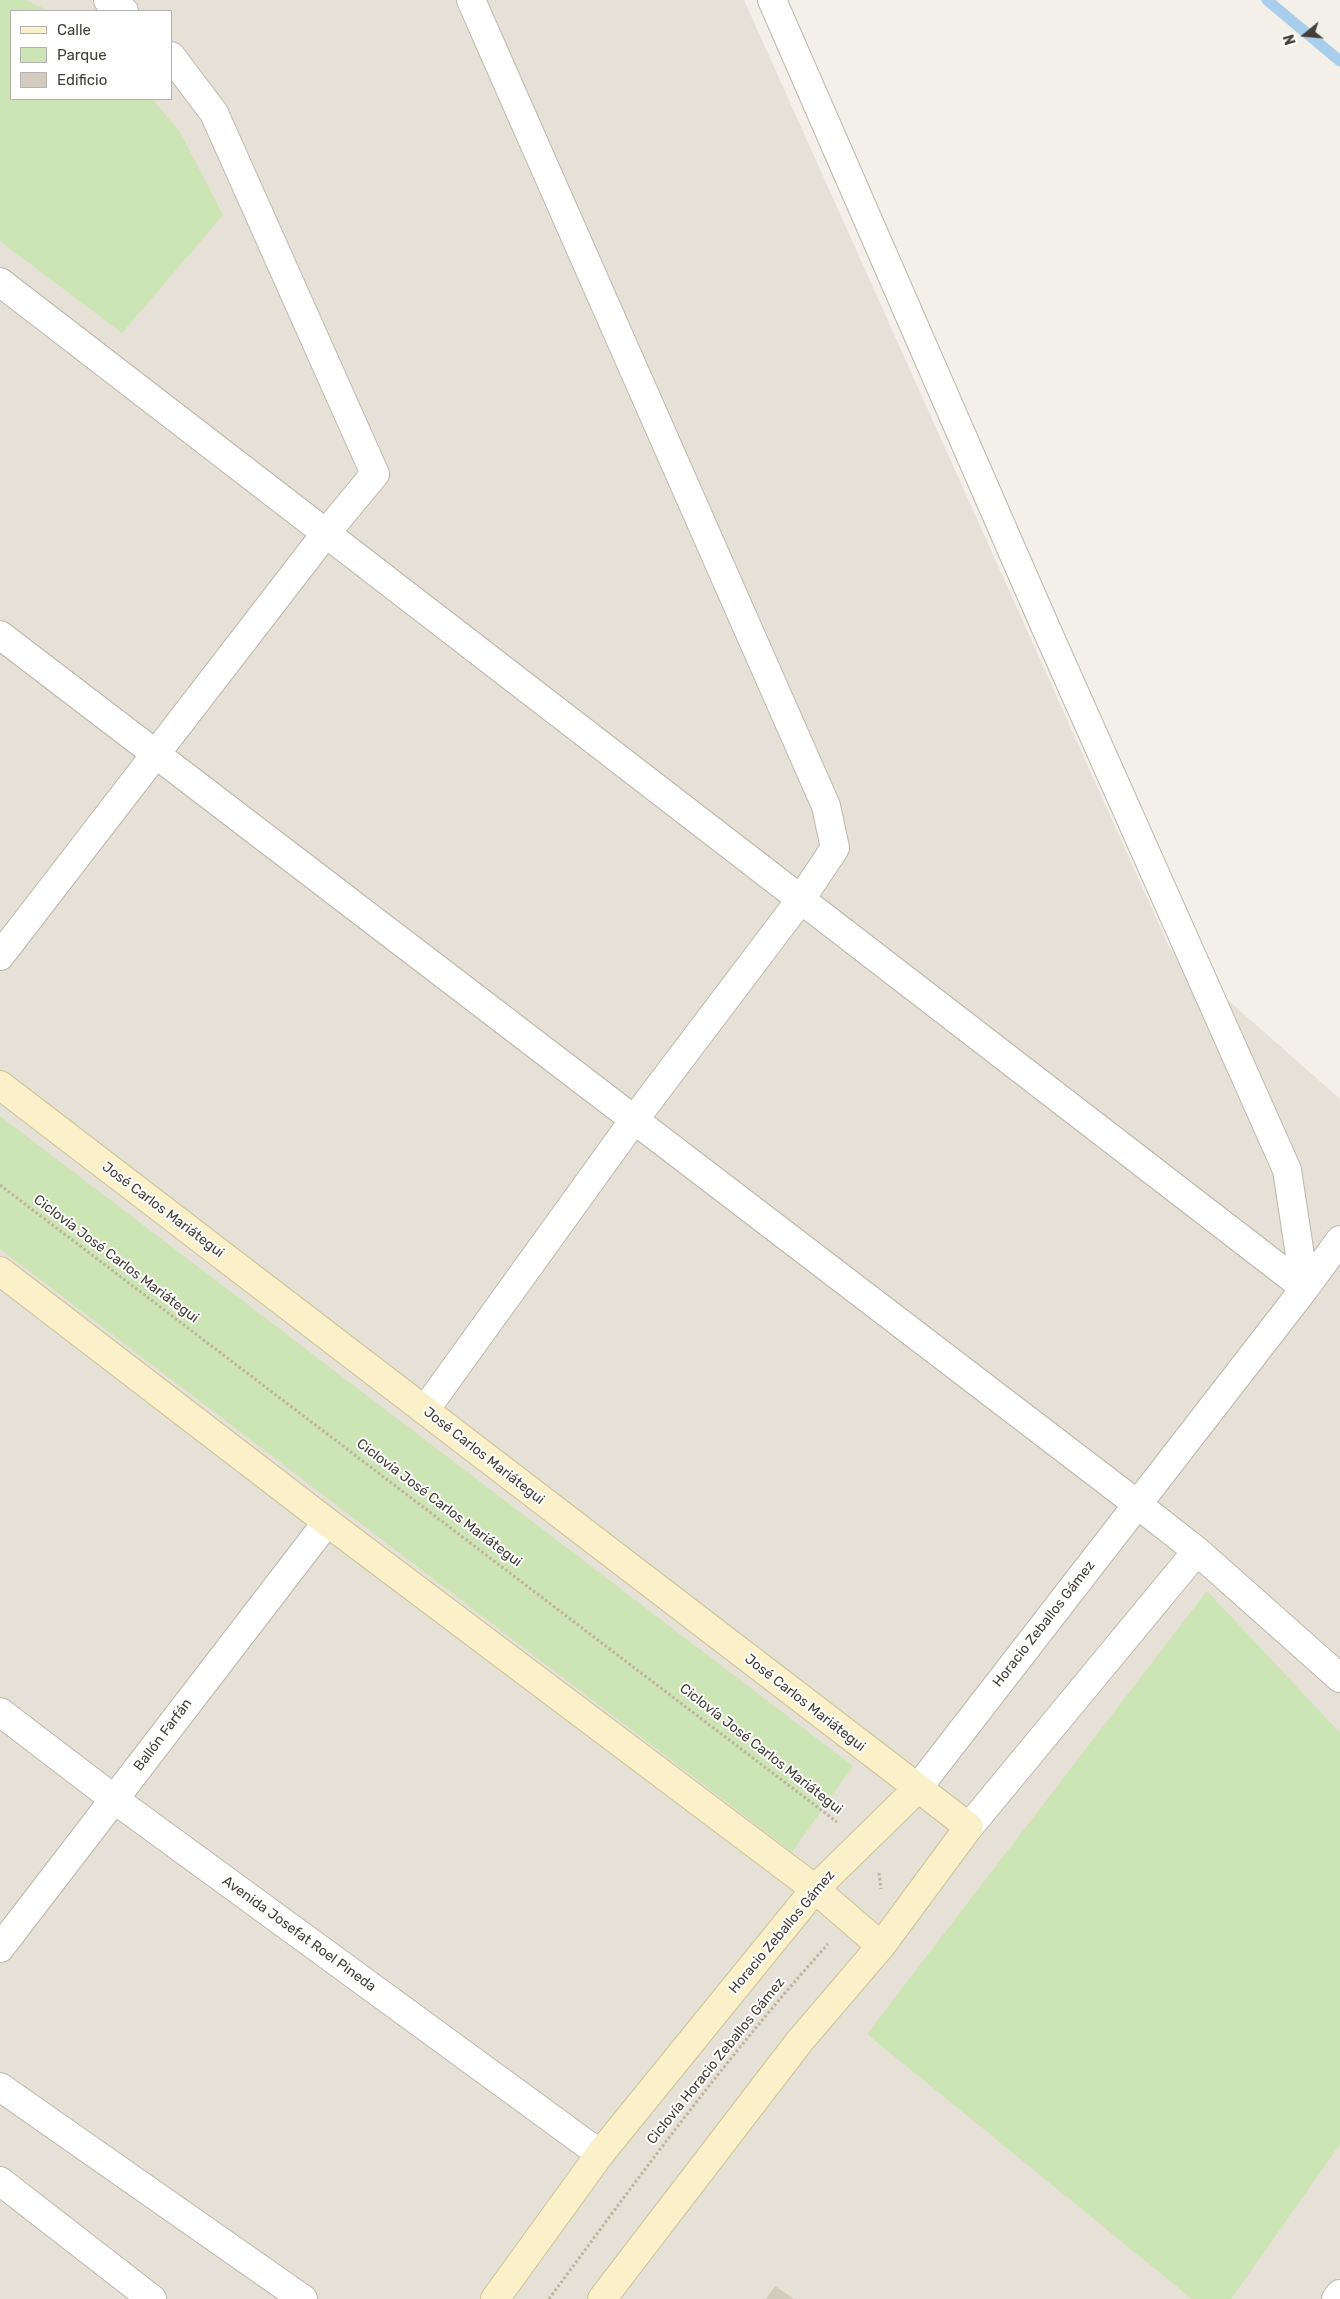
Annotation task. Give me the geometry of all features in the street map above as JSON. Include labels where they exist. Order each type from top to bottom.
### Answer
[{"type":"street","points":[[108,0],[123,10]]},
{"type":"street","points":[[425,1410],[634,1120],[801,899],[835,848],[826,806],[472,0]]},
{"type":"street","points":[[772,0],[1045,626],[1287,1170],[1305,1288]]},
{"type":"street","points":[[0,956],[326,534],[375,474],[214,113],[172,57]]},
{"type":"street","points":[[0,282],[1305,1288]]},
{"type":"street","points":[[0,635],[1197,1551],[1340,1678]]},
{"type":"street","name":"José Carlos Mariátegui","points":[[0,1085],[969,1827]]},
{"type":"street","name":"Horacio Zeballos Gámez","points":[[495,2299],[600,2154],[815,1889],[917,1788],[1305,1288],[1340,1240]]},
{"type":"street","points":[[0,1271],[327,1522],[815,1889],[881,1946]]},
{"type":"street","name":"Ballón Farfán","points":[[0,1948],[327,1522]]},
{"type":"street","points":[[602,2299],[799,2042],[881,1946],[969,1827],[1197,1551]]},
{"type":"street","name":"Avenida Josefat Roel Pineda","points":[[0,1712],[114,1799],[600,2154]]},
{"type":"street","points":[[0,2087],[303,2299]]},
{"type":"street","points":[[0,2181],[152,2299]]},
{"type":"street","points":[[1336,2299],[1340,2294]]},
{"type":"path","name":"Ciclovía José Carlos Mariátegui","points":[[0,1185],[863,1842]]},
{"type":"path","name":"Ciclovía Horacio Zeballos Gámez","points":[[549,2299],[660,2149],[785,1992],[881,1888],[877,1860],[863,1842]]},
{"type":"shaded area","points":[[0,0],[744,0],[1170,949],[1340,1099],[1340,2299],[0,2299]]},
{"type":"green space","points":[[0,0],[26,0],[47,10],[10,10],[10,100],[153,100],[180,132],[223,215],[122,333],[0,241]]},
{"type":"green space","points":[[0,1116],[853,1766],[792,1852],[0,1249]]},
{"type":"green space","points":[[1207,1591],[1340,1733],[1340,2144],[1231,2299],[1192,2299],[867,2034]]},
{"type":"building","points":[[775,2286],[794,2299],[766,2299]]},
{"type":"waterway","points":[[1267,0],[1340,61]]}]
